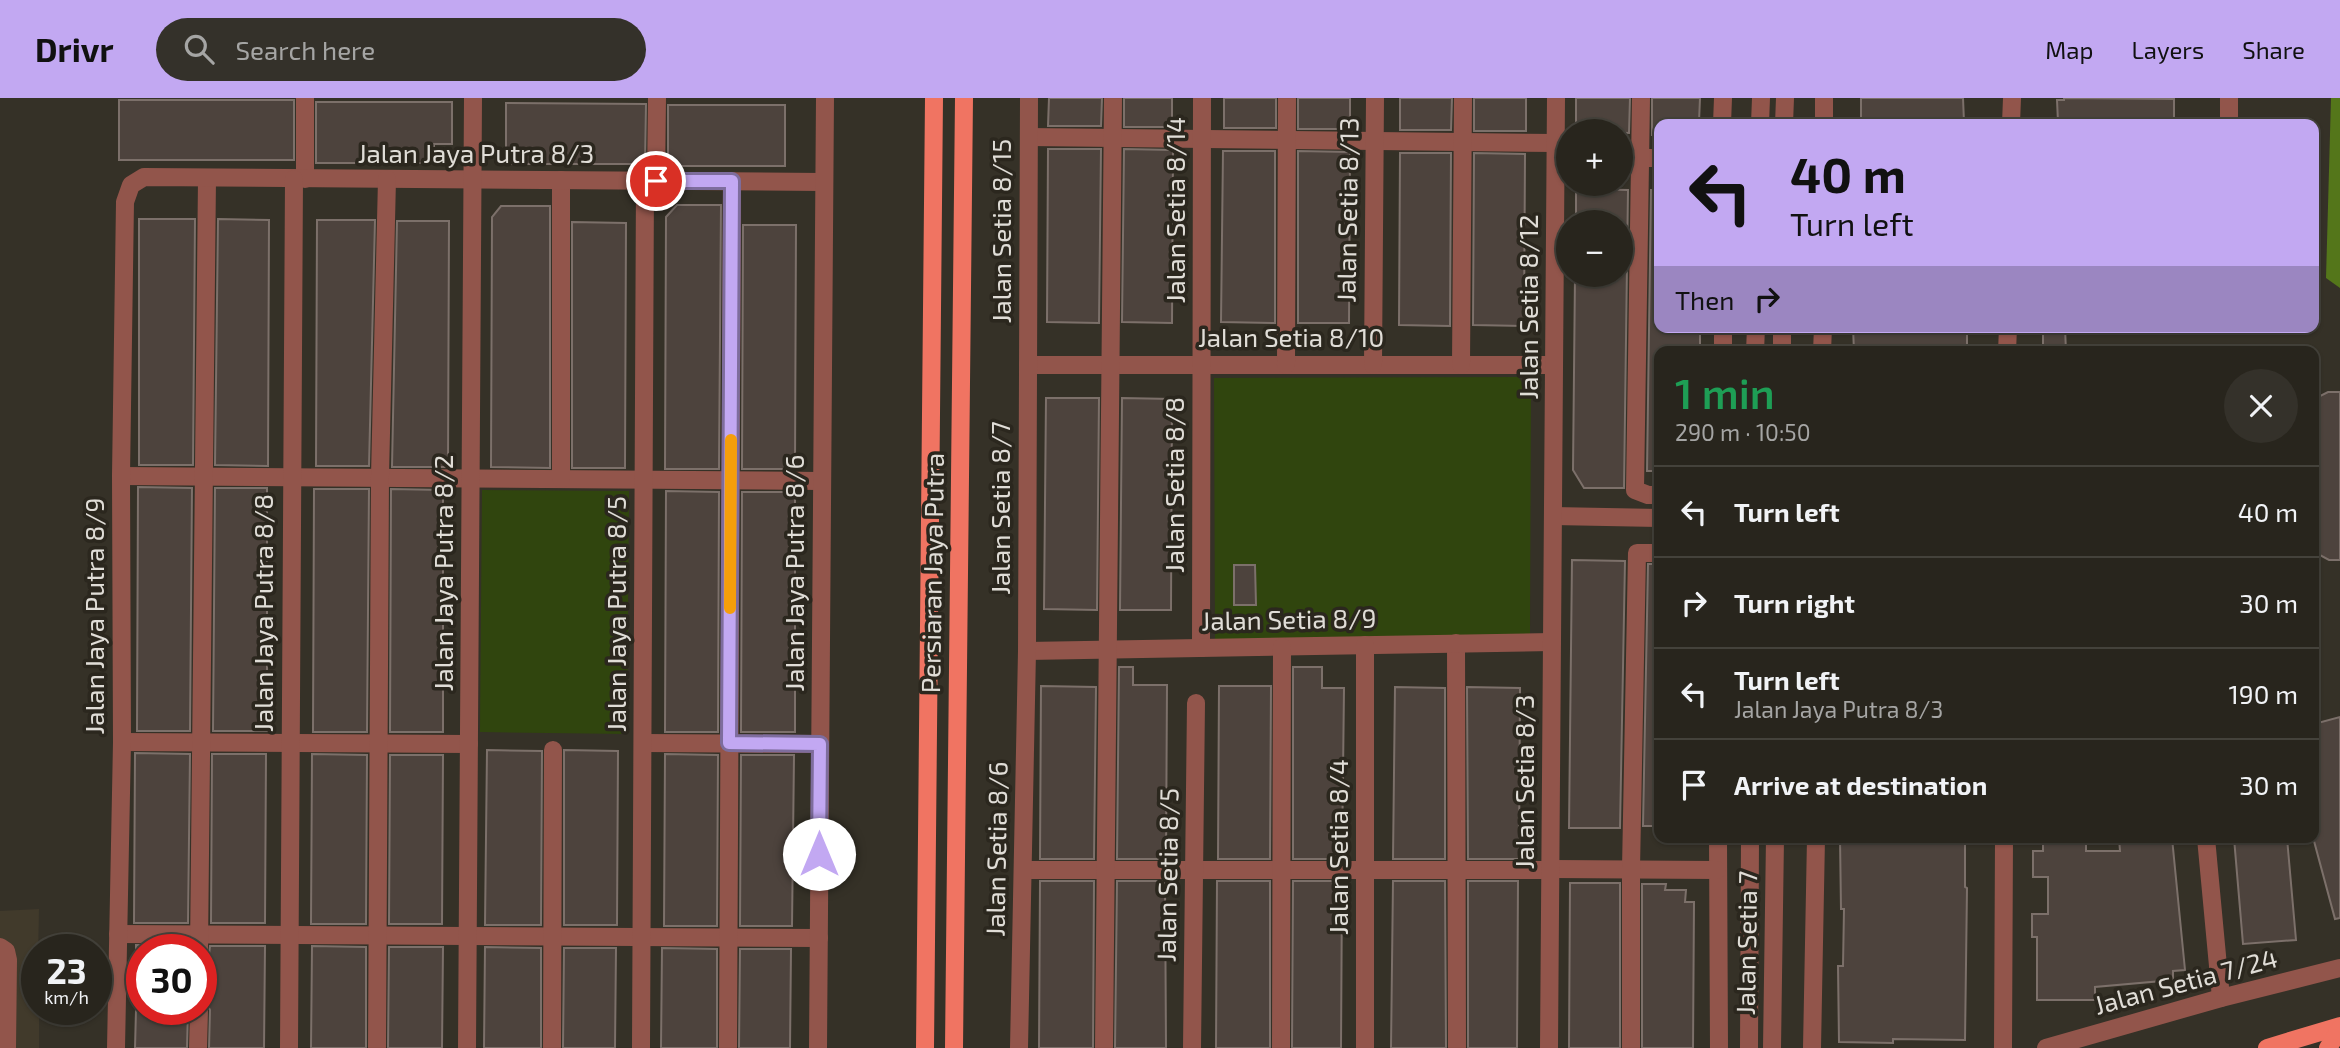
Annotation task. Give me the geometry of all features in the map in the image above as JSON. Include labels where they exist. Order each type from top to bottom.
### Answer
[{"type":"main road","name":"Persiaran Jaya Putra","points":[[925,1048],[934,98]]},
{"type":"main road","name":"Persiaran Jaya Putra","points":[[954,1048],[964,98]]},
{"type":"main road","points":[[2267,1048],[2340,1028]]},
{"type":"main road","points":[[2328,1048],[2340,1028]]},
{"type":"street","name":"Jalan Jaya Putra 8/8","points":[[289,1048],[291,476],[299,179],[305,98]]},
{"type":"street","name":"Jalan Jaya Putra 8/2","points":[[467,1048],[473,98]]},
{"type":"street","name":"Jalan Jaya Putra 8/5","points":[[641,1048],[644,480],[651,181],[657,98]]},
{"type":"street","name":"Jalan Jaya Putra 8/6","points":[[818,1048],[825,98]]},
{"type":"street","name":"Jalan Setia 8/15","points":[[1028,365],[1029,98]]},
{"type":"street","points":[[1104,1048],[1113,98]]},
{"type":"street","name":"Jalan Setia 8/14","points":[[1202,98],[1202,365]]},
{"type":"street","points":[[1286,365],[1287,98]]},
{"type":"street","name":"Jalan Setia 8/13","points":[[1373,365],[1375,98]]},
{"type":"street","points":[[1461,365],[1463,98]]},
{"type":"street","name":"Jalan Setia 8/12","points":[[1556,98],[1558,119]]},
{"type":"street","points":[[1640,98],[1636,491],[1654,495]]},
{"type":"street","points":[[1722,119],[1723,98]]},
{"type":"street","points":[[1760,119],[1761,98]]},
{"type":"street","points":[[1784,119],[1785,98]]},
{"type":"street","points":[[1824,98],[1824,119]]},
{"type":"street","points":[[2011,119],[2012,98]]},
{"type":"street","points":[[2229,98],[2229,119]]},
{"type":"street","points":[[1029,137],[1463,142],[1556,153]]},
{"type":"street","points":[[1633,158],[1654,158]]},
{"type":"street","name":"Jalan Jaya Putra 8/3","points":[[131,185],[144,177],[823,182]]},
{"type":"street","points":[[199,934],[207,178]]},
{"type":"street","points":[[377,1048],[380,476],[387,179]]},
{"type":"street","points":[[561,180],[561,479]]},
{"type":"street","points":[[728,1048],[732,181]]},
{"type":"street","name":"Jalan Jaya Putra 8/9","points":[[116,1048],[122,742],[121,476],[125,202],[131,185]]},
{"type":"street","name":"Jalan Setia 8/12","points":[[1553,516],[1559,196]]},
{"type":"street","name":"Jalan Setia 8/10","points":[[1028,365],[1554,365]]},
{"type":"street","name":"Jalan Setia 8/7","points":[[1027,651],[1028,365]]},
{"type":"street","name":"Jalan Setia 8/8","points":[[1201,648],[1202,365]]},
{"type":"street","points":[[121,476],[822,481]]},
{"type":"street","points":[[1553,516],[1654,518]]},
{"type":"street","name":"Jalan Setia 8/3","points":[[1549,1048],[1553,516]]},
{"type":"street","points":[[1632,1048],[1631,869],[1637,554],[1654,553]]},
{"type":"street","name":"Jalan Setia 8/9","points":[[1027,651],[1552,642]]},
{"type":"street","points":[[1456,643],[1457,1048]]},
{"type":"street","name":"Jalan Setia 8/4","points":[[1365,645],[1365,1048]]},
{"type":"street","points":[[1281,1048],[1282,647]]},
{"type":"street","name":"Jalan Setia 8/6","points":[[1019,1048],[1027,651]]},
{"type":"street","name":"Jalan Setia 8/5","points":[[1192,1048],[1196,704]]},
{"type":"street","points":[[122,742],[469,744]]},
{"type":"street","points":[[643,743],[820,744]]},
{"type":"street","points":[[552,1048],[554,750]]},
{"type":"street","points":[[1718,843],[1719,1048]]},
{"type":"street","name":"Jalan Setia 7","points":[[1749,1048],[1750,843]]},
{"type":"street","name":"Jalan Setia 7","points":[[1772,1048],[1775,843]]},
{"type":"street","points":[[1812,1048],[1816,843]]},
{"type":"street","points":[[2003,1048],[2004,843]]},
{"type":"street","points":[[2206,843],[2221,998]]},
{"type":"street","points":[[1023,870],[1717,870]]},
{"type":"street","points":[[118,934],[126,935]]},
{"type":"street","points":[[217,941],[289,935],[819,937]]},
{"type":"street","points":[[4,953],[5,1047]]},
{"type":"street","name":"Jalan Setia 7/24","points":[[2046,1048],[2221,998],[2340,968]]},
{"type":"street","points":[[198,1048],[199,1025]]},
{"type":"shaded area","points":[[39,909],[39,934],[21,934],[21,1025],[39,1025],[39,1048],[0,1048],[0,911]]},
{"type":"green space","points":[[2331,98],[2340,98],[2340,288],[2326,278]]},
{"type":"green space","points":[[1518,377],[1531,394],[1530,635],[1215,641],[1214,378]]},
{"type":"green space","points":[[482,490],[629,491],[627,734],[480,732]]},
{"type":"building","points":[[1049,98],[1102,98],[1101,126],[1048,126]]},
{"type":"building","points":[[1124,98],[1172,98],[1172,127],[1124,127]]},
{"type":"building","points":[[1224,98],[1276,98],[1276,128],[1224,128]]},
{"type":"building","points":[[1298,98],[1350,98],[1350,129],[1298,129]]},
{"type":"building","points":[[1400,98],[1452,98],[1451,130],[1400,130]]},
{"type":"building","points":[[1474,98],[1526,98],[1526,131],[1474,131]]},
{"type":"building","points":[[1576,98],[1630,98],[1629,119],[1576,119]]},
{"type":"building","points":[[1652,98],[1700,98],[1699,119],[1654,119],[1652,135]]},
{"type":"building","points":[[1861,98],[1963,98],[1964,119],[1861,119]]},
{"type":"building","points":[[2174,99],[2174,119],[2058,119],[2057,100]]},
{"type":"building","points":[[119,100],[294,100],[294,160],[119,160]]},
{"type":"building","points":[[316,102],[452,102],[452,144],[434,144],[434,163],[316,163]]},
{"type":"building","points":[[506,103],[646,104],[645,164],[506,164]]},
{"type":"building","points":[[668,105],[785,105],[785,166],[668,166]]},
{"type":"building","points":[[1048,149],[1101,149],[1099,323],[1047,322]]},
{"type":"building","points":[[1124,149],[1173,150],[1172,323],[1122,322]]},
{"type":"building","points":[[1223,151],[1275,151],[1275,323],[1221,322]]},
{"type":"building","points":[[1298,151],[1350,152],[1349,323],[1298,323]]},
{"type":"building","points":[[1400,153],[1451,153],[1450,326],[1399,325]]},
{"type":"building","points":[[1474,153],[1525,154],[1524,326],[1473,325]]},
{"type":"building","points":[[1651,190],[1654,190],[1654,333],[1700,333],[1700,346],[1654,346],[1654,471],[1647,471]]},
{"type":"building","points":[[1576,196],[1628,196],[1628,210],[1576,210]]},
{"type":"building","points":[[677,205],[721,205],[719,469],[665,469],[666,217]]},
{"type":"building","points":[[501,206],[550,206],[550,468],[491,467],[492,217]]},
{"type":"building","points":[[139,219],[195,219],[193,465],[139,465]]},
{"type":"building","points":[[218,219],[269,220],[268,466],[215,465]]},
{"type":"building","points":[[317,220],[375,220],[369,466],[316,466]]},
{"type":"building","points":[[397,221],[449,221],[448,467],[392,467]]},
{"type":"building","points":[[572,222],[626,223],[625,468],[572,468]]},
{"type":"building","points":[[743,225],[796,225],[795,469],[742,469]]},
{"type":"building","points":[[1575,287],[1627,287],[1624,488],[1584,488],[1573,470]]},
{"type":"building","points":[[1853,333],[1967,333],[1967,346],[1854,346]]},
{"type":"building","points":[[2043,333],[2065,333],[2066,346],[2043,346]]},
{"type":"building","points":[[2328,392],[2340,392],[2340,560],[2329,560],[2319,555],[2319,396]]},
{"type":"building","points":[[1046,398],[1099,398],[1097,610],[1044,609]]},
{"type":"building","points":[[1122,398],[1172,399],[1171,610],[1120,610]]},
{"type":"building","points":[[138,487],[192,488],[190,731],[137,731]]},
{"type":"building","points":[[215,488],[267,488],[267,731],[213,731]]},
{"type":"building","points":[[314,489],[369,489],[367,732],[313,732]]},
{"type":"building","points":[[391,489],[443,490],[443,732],[390,732]]},
{"type":"building","points":[[666,491],[719,492],[718,732],[665,732]]},
{"type":"building","points":[[742,492],[795,492],[795,732],[741,732]]},
{"type":"building","points":[[1572,560],[1625,561],[1620,828],[1569,828]]},
{"type":"building","points":[[1648,564],[1654,564],[1654,826],[1643,826]]},
{"type":"building","points":[[1234,565],[1255,565],[1256,605],[1234,605]]},
{"type":"building","points":[[1119,667],[1133,667],[1133,685],[1167,685],[1166,859],[1117,859]]},
{"type":"building","points":[[1293,667],[1322,667],[1322,688],[1344,688],[1342,859],[1293,859]]},
{"type":"building","points":[[1041,686],[1096,687],[1094,859],[1040,859]]},
{"type":"building","points":[[1219,686],[1271,686],[1270,859],[1218,859]]},
{"type":"building","points":[[1395,687],[1445,688],[1445,859],[1393,859]]},
{"type":"building","points":[[1467,687],[1520,688],[1519,859],[1468,859]]},
{"type":"building","points":[[2340,717],[2340,918],[2335,919],[2315,843],[2319,843],[2319,723]]},
{"type":"building","points":[[487,750],[542,751],[541,925],[485,925]]},
{"type":"building","points":[[564,750],[618,751],[617,925],[564,925]]},
{"type":"building","points":[[135,753],[190,754],[188,923],[134,923]]},
{"type":"building","points":[[212,754],[266,754],[265,923],[211,923]]},
{"type":"building","points":[[312,754],[367,755],[366,924],[311,924]]},
{"type":"building","points":[[665,754],[718,755],[717,926],[664,926]]},
{"type":"building","points":[[390,755],[443,755],[442,924],[389,924]]},
{"type":"building","points":[[741,755],[794,755],[792,926],[740,926]]},
{"type":"building","points":[[1840,843],[1965,844],[1965,1040],[1893,1039],[1893,1043],[1839,1042],[1838,966],[1843,966],[1844,909],[1841,909]]},
{"type":"building","points":[[2043,843],[2086,843],[2086,851],[2120,851],[2119,843],[2172,843],[2185,970],[2173,971],[2173,980],[2095,987],[2095,1000],[2037,1000],[2037,937],[2032,937],[2032,914],[2048,914],[2048,877],[2033,877],[2033,851],[2043,851]]},
{"type":"building","points":[[2234,843],[2287,843],[2296,940],[2243,944]]},
{"type":"building","points":[[1040,881],[1094,881],[1093,1048],[1039,1048]]},
{"type":"building","points":[[1117,881],[1165,881],[1166,1048],[1115,1048]]},
{"type":"building","points":[[1217,881],[1270,881],[1270,1048],[1216,1048]]},
{"type":"building","points":[[1293,881],[1342,881],[1341,1048],[1292,1048]]},
{"type":"building","points":[[1393,881],[1445,881],[1446,1048],[1391,1048]]},
{"type":"building","points":[[1468,881],[1518,881],[1517,1048],[1468,1048]]},
{"type":"building","points":[[1570,883],[1620,883],[1620,1048],[1569,1048]]},
{"type":"building","points":[[1642,884],[1666,884],[1665,890],[1686,890],[1685,902],[1694,902],[1693,1048],[1642,1048]]},
{"type":"building","points":[[217,946],[265,946],[264,1048],[209,1048],[210,1025],[217,1025]]},
{"type":"building","points":[[312,946],[366,947],[366,1048],[311,1048]]},
{"type":"building","points":[[389,947],[443,947],[442,1048],[388,1048]]},
{"type":"building","points":[[485,947],[541,948],[541,1048],[484,1048]]},
{"type":"building","points":[[564,948],[616,948],[615,1048],[563,1048]]},
{"type":"building","points":[[662,948],[717,949],[717,1048],[661,1048]]},
{"type":"building","points":[[740,949],[791,949],[790,1048],[739,1048]]},
{"type":"building","points":[[136,1025],[188,1025],[187,1048],[135,1048]]},
{"type":"slow traffic","points":[[730,608],[731,440]]},
{"type":"route","points":[[656,181],[732,181],[729,743],[820,744],[819,854]]}]
